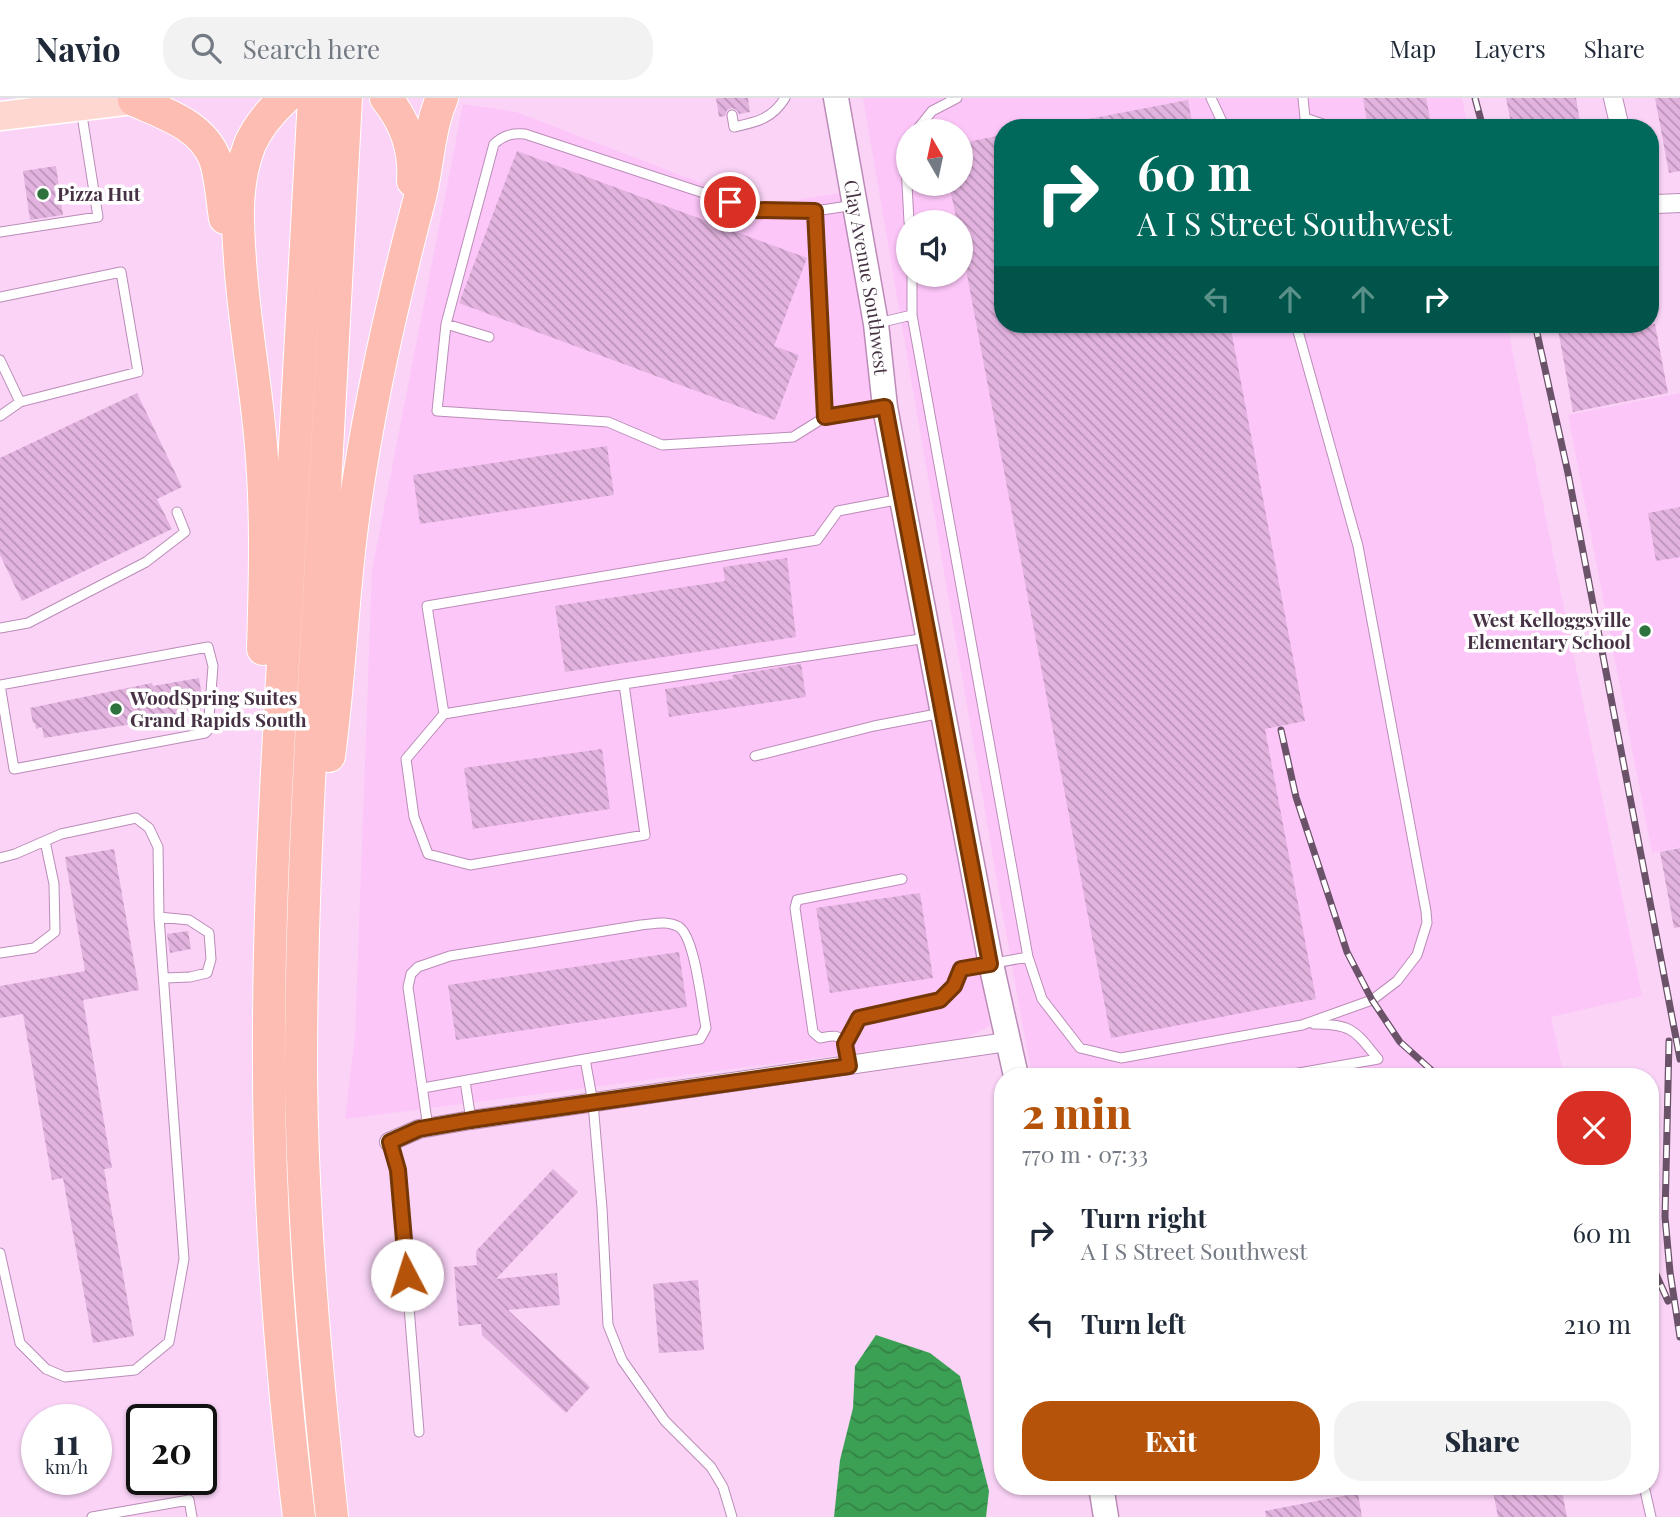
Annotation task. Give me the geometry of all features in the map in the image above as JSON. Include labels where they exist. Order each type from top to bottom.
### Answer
[{"type":"highway","points":[[243,307],[237,210],[241,175],[251,142],[261,125],[285,98]]},
{"type":"highway","points":[[269,1067],[271,878],[314,98]]},
{"type":"highway","points":[[332,1517],[314,1346],[305,1216],[302,962],[309,774],[346,98]]},
{"type":"highway","points":[[386,98],[405,125],[412,153],[413,174],[406,245]]},
{"type":"highway","points":[[302,962],[332,732],[351,534],[377,386],[406,245],[424,181],[434,122],[442,98]]},
{"type":"highway","points":[[141,99],[190,127],[210,150],[218,171],[243,307],[258,415],[264,499],[262,776],[271,1175],[278,1298],[299,1517]]},
{"type":"main road","points":[[0,100],[8,98]]},
{"type":"main road","points":[[0,116],[141,99]]},
{"type":"street","name":"Clay Avenue Southwest","points":[[836,98],[876,324],[885,407],[990,964],[1014,1068]]},
{"type":"street","points":[[1614,98],[1618,119]]},
{"type":"street","points":[[1659,204],[1680,203]]},
{"type":"street","points":[[390,1142],[428,1128],[471,1120],[1007,1042]]},
{"type":"street","points":[[1102,1495],[1106,1517]]},
{"type":"lane","points":[[732,115],[734,127],[762,121],[773,114],[785,98]]},
{"type":"lane","points":[[926,119],[932,111],[957,98]]},
{"type":"lane","points":[[1211,98],[1221,119]]},
{"type":"lane","points":[[1303,98],[1306,119]]},
{"type":"lane","points":[[0,233],[98,216],[80,106]]},
{"type":"lane","points":[[855,205],[815,211],[755,210],[525,134],[513,133],[502,137],[494,144],[446,324],[437,411],[608,422],[662,445],[793,437],[825,417],[885,407]]},
{"type":"lane","points":[[815,211],[825,417]]},
{"type":"lane","points":[[0,297],[121,272],[138,372],[20,402],[0,416]]},
{"type":"lane","points":[[912,287],[912,315],[1028,957],[1042,999],[1080,1048],[1121,1058],[1302,1025],[1372,1000],[1397,981],[1417,955],[1427,923],[1423,885],[1358,546],[1299,333]]},
{"type":"lane","points":[[876,324],[912,315]]},
{"type":"lane","points":[[446,324],[489,337]]},
{"type":"lane","points":[[0,360],[20,402]]},
{"type":"lane","points":[[444,714],[427,606],[817,540],[838,512],[902,499]]},
{"type":"lane","points":[[0,628],[28,623],[146,562],[185,532],[177,512]]},
{"type":"lane","points":[[624,684],[645,835],[470,865],[428,854],[414,817],[406,759],[444,714],[624,684],[929,638]]},
{"type":"lane","points":[[208,647],[213,666],[208,730],[202,735],[15,769],[0,685],[208,647]]},
{"type":"lane","points":[[755,756],[874,726],[943,713]]},
{"type":"lane","points":[[0,858],[61,834],[136,818],[149,828],[158,847],[159,917],[184,1259],[169,1342],[135,1370],[65,1377],[46,1368],[20,1343],[0,1253]]},
{"type":"lane","points":[[0,953],[34,948],[55,932],[54,884],[45,841]]},
{"type":"lane","points":[[849,1066],[841,1037],[835,1035],[820,1038],[813,1032],[797,900],[902,880]]},
{"type":"lane","points":[[159,917],[189,920],[209,933],[211,959],[206,973],[165,978]]},
{"type":"lane","points":[[423,1088],[700,1039],[706,1028],[690,941],[681,928],[668,923],[640,925],[450,956],[418,967],[411,974],[408,987],[428,1128]]},
{"type":"lane","points":[[845,1044],[859,1018],[940,1000],[954,986],[961,969],[1028,957]]},
{"type":"lane","points":[[1302,1025],[1335,1025],[1354,1030],[1378,1059],[1327,1068]]},
{"type":"lane","points":[[585,1059],[593,1103],[608,1325],[622,1360],[666,1421],[712,1467],[723,1487],[732,1517]]},
{"type":"lane","points":[[465,1081],[471,1120]]},
{"type":"lane","points":[[390,1142],[398,1170],[419,1432]]},
{"type":"lane","points":[[1646,1495],[1651,1517]]},
{"type":"lane","points":[[92,1517],[189,1500],[192,1517]]},
{"type":"shaded area","points":[[863,98],[1462,98],[1466,119],[994,119],[994,333],[1509,333],[1642,996],[1551,1017],[1562,1068],[1031,1068]]},
{"type":"shaded area","points":[[463,104],[516,112],[761,206],[840,193],[990,1026],[964,1039],[345,1119],[355,1036],[372,570]]},
{"type":"shaded area","name":"West Kelloggsville Elementary School","points":[[1680,393],[1680,847],[1652,853],[1568,415]]},
{"type":"water","points":[[876,1335],[930,1353],[960,1376],[989,1491],[986,1517],[834,1517],[840,1460],[853,1408],[855,1366]]},
{"type":"building","points":[[716,98],[748,98],[750,112],[739,114],[732,108],[727,110],[725,116],[719,117]]},
{"type":"building","points":[[1363,98],[1426,98],[1430,119],[1366,119]]},
{"type":"building","points":[[1506,98],[1576,98],[1580,119],[1510,119]]},
{"type":"building","points":[[1655,98],[1680,98],[1680,171],[1669,173]]},
{"type":"building","points":[[1188,100],[1191,119],[1089,119]]},
{"type":"building","points":[[994,137],[994,333],[1232,333],[1305,721],[1265,729],[1316,999],[1111,1038],[969,287],[973,287],[973,210],[954,210],[952,196],[973,196],[973,141]]},
{"type":"building","points":[[517,151],[807,258],[774,346],[799,355],[775,420],[459,303]]},
{"type":"building","name":"Pizza Hut","points":[[56,166],[63,215],[30,220],[23,171]]},
{"type":"building","points":[[1559,333],[1657,333],[1668,393],[1573,412]]},
{"type":"building","points":[[137,393],[182,487],[157,499],[172,529],[22,601],[0,555],[0,458]]},
{"type":"building","points":[[607,446],[614,495],[420,524],[413,475]]},
{"type":"building","points":[[1680,507],[1680,557],[1656,561],[1648,513]]},
{"type":"building","points":[[787,558],[796,637],[565,672],[555,606],[725,581],[723,567]]},
{"type":"building","points":[[801,664],[806,697],[669,717],[665,689],[733,679],[732,675]]},
{"type":"building","name":"WoodSpring Suites Grand Rapids South","points":[[199,678],[201,710],[158,720],[44,738],[42,727],[36,729],[33,723],[30,708],[152,683],[153,686]]},
{"type":"building","points":[[602,749],[610,809],[473,829],[464,768]]},
{"type":"building","points":[[1680,848],[1680,927],[1674,928],[1660,852]]},
{"type":"building","points":[[114,849],[139,990],[83,1000],[112,1168],[104,1169],[134,1336],[93,1343],[63,1178],[52,1180],[23,1014],[0,1018],[0,986],[85,971],[65,857]]},
{"type":"building","points":[[920,893],[933,978],[830,993],[816,908]]},
{"type":"building","points":[[188,931],[191,949],[170,953],[167,934]]},
{"type":"building","points":[[679,952],[687,1007],[456,1040],[448,985]]},
{"type":"building","points":[[553,1169],[578,1192],[496,1279],[557,1273],[560,1305],[508,1310],[590,1387],[566,1413],[482,1335],[481,1324],[459,1326],[454,1267],[477,1265],[476,1251]]},
{"type":"building","points":[[698,1280],[704,1350],[659,1353],[653,1284]]},
{"type":"building","points":[[1358,1495],[1362,1517],[1266,1517],[1265,1511]]},
{"type":"building","points":[[1494,1495],[1563,1495],[1567,1517],[1498,1517]]},
{"type":"railway","points":[[1475,98],[1481,119]]},
{"type":"railway","points":[[1537,333],[1568,473],[1680,1059]]},
{"type":"railway","points":[[1281,730],[1296,797],[1347,952],[1372,1000],[1400,1042],[1429,1068]]},
{"type":"railway","points":[[1669,1041],[1665,1217],[1680,1337]]},
{"type":"railway","points":[[1659,1281],[1668,1301]]},
{"type":"place","name":"Pizza Hut","points":[[43,194]]},
{"type":"place","name":"West Kelloggsville Elementary School","points":[[1645,631]]},
{"type":"place","name":"WoodSpring Suites Grand Rapids South","points":[[116,709]]},
{"type":"route","points":[[407,1275],[398,1170],[390,1142],[419,1129],[471,1120],[849,1066],[845,1044],[859,1018],[940,1000],[954,986],[961,969],[990,964],[974,867],[885,407],[825,417],[815,211],[755,210],[730,202]]}]
